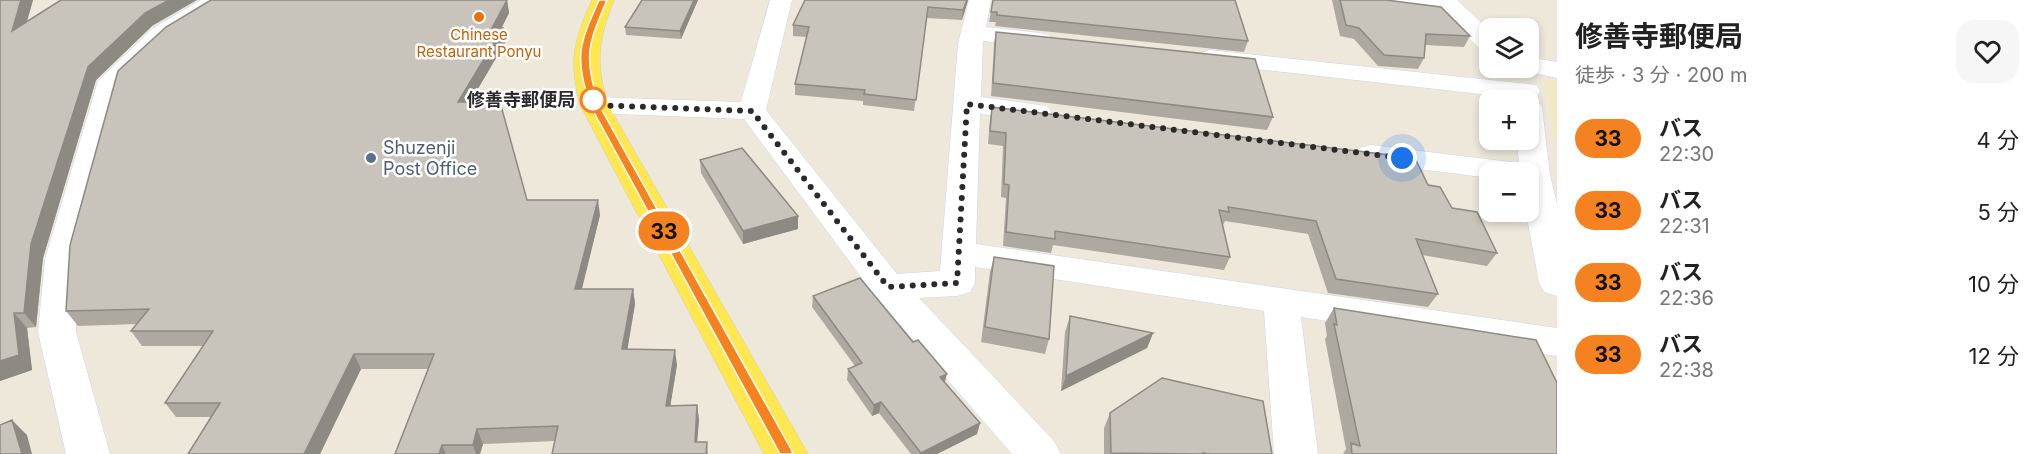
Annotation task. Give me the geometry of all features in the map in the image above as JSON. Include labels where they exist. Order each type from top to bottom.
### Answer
[{"type":"main road","points":[[603,0],[586,38],[584,71],[594,105],[786,454]]},
{"type":"street","points":[[88,454],[57,332],[62,259],[111,81],[162,33],[209,0]]},
{"type":"street","points":[[752,111],[781,0]]},
{"type":"street","points":[[888,287],[957,283],[970,44],[980,0]]},
{"type":"street","points":[[1369,0],[1448,5],[1479,35]]},
{"type":"street","points":[[973,33],[1067,43]]},
{"type":"street","points":[[1185,55],[1518,90]]},
{"type":"street","points":[[1529,90],[1557,70]]},
{"type":"street","points":[[967,104],[1061,115]]},
{"type":"street","points":[[594,105],[752,111]]},
{"type":"street","points":[[752,111],[888,287],[1039,454]]},
{"type":"street","points":[[1341,151],[1479,168]]},
{"type":"street","points":[[1539,218],[1557,283]]},
{"type":"street","points":[[959,253],[1557,342]]},
{"type":"street","points":[[1281,301],[1296,454]]},
{"type":"shaded area","points":[[1543,79],[1557,81],[1557,154]]},
{"type":"building","points":[[0,0],[21,0],[12,31],[61,0],[169,0],[145,13],[88,67],[31,244],[24,313],[14,313],[19,355],[0,361]]},
{"type":"building","points":[[211,0],[507,0],[492,28],[503,28],[458,102],[500,102],[527,200],[598,200],[575,289],[633,289],[622,349],[675,350],[666,406],[697,405],[695,442],[707,442],[706,454],[552,454],[558,426],[477,429],[473,445],[442,445],[439,454],[395,454],[434,354],[354,354],[304,454],[188,454],[220,403],[165,403],[213,331],[131,331],[149,309],[66,311],[70,245],[118,71],[166,27]]},
{"type":"building","points":[[642,0],[694,0],[680,31],[625,27]]},
{"type":"building","points":[[805,0],[967,0],[963,10],[928,7],[916,100],[864,94],[865,90],[795,84],[809,27],[793,25]]},
{"type":"building","points":[[993,0],[1235,0],[1248,41],[997,15],[997,12],[991,12]]},
{"type":"building","points":[[1340,0],[1386,0],[1441,7],[1470,36],[1426,34],[1424,58],[1384,55],[1359,28],[1346,25]]},
{"type":"building","points":[[996,32],[1255,59],[1273,117],[993,83]]},
{"type":"building","points":[[992,107],[1415,158],[1428,185],[1440,187],[1452,208],[1477,212],[1479,222],[1482,222],[1497,253],[1416,239],[1438,294],[1336,279],[1316,221],[1228,207],[1229,212],[1219,210],[1230,257],[1055,231],[1055,239],[1006,232],[1009,185],[1004,184],[1006,133],[990,131]]},
{"type":"building","points":[[742,148],[798,216],[743,231],[700,160]]},
{"type":"building","points":[[994,257],[1054,266],[1049,339],[985,327]]},
{"type":"building","points":[[860,278],[913,342],[918,340],[947,374],[940,377],[980,423],[921,453],[881,402],[874,405],[848,369],[862,363],[813,296]]},
{"type":"building","points":[[1334,308],[1536,340],[1557,383],[1557,454],[1352,454],[1351,443],[1360,446],[1334,324],[1337,325]]},
{"type":"building","points":[[1070,316],[1153,333],[1066,376]]},
{"type":"building","points":[[1162,378],[1263,401],[1272,454],[1111,453],[1110,413]]},
{"type":"building","points":[[12,420],[22,454],[0,454],[0,425]]},
{"type":"bus line","name":"33","points":[[603,0],[586,38],[584,71],[594,105],[786,454]]},
{"type":"place","name":"Chinese Restaurant Ponyu","points":[[479,17]]},
{"type":"place","name":"修善寺郵便局","points":[[593,100]]},
{"type":"place","name":"Shuzenji Post Office","points":[[371,158]]},
{"type":"route","points":[[593,100],[594,105],[752,111],[888,287],[957,283],[967,104],[1402,158]]}]
